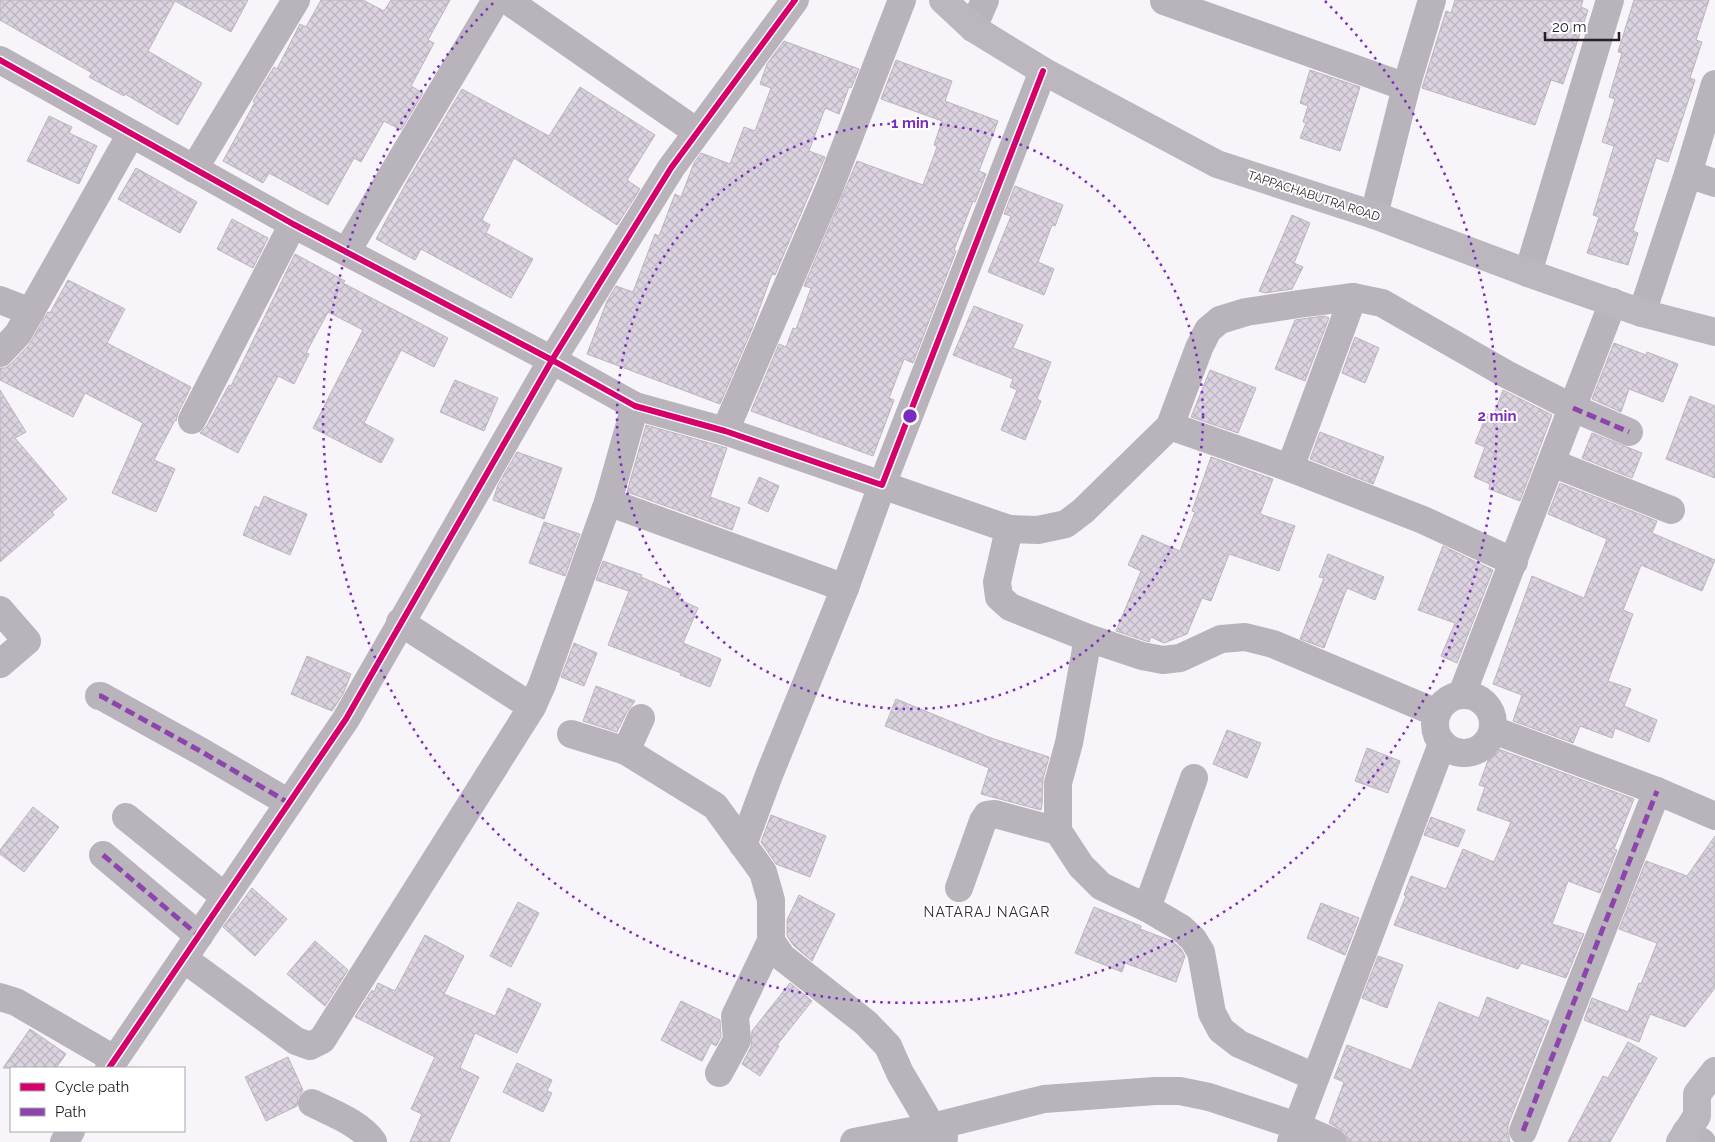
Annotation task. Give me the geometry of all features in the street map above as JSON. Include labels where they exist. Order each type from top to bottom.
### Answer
[{"type":"main road","name":"TAPPACHABUTRA ROAD","points":[[942,0],[973,28],[1043,71],[1217,164],[1374,215],[1528,273],[1642,313],[1715,332]]},
{"type":"main road","points":[[1696,1128],[1698,1094],[1715,1071]]},
{"type":"street","points":[[347,251],[496,0]]},
{"type":"street","points":[[507,0],[697,132]]},
{"type":"street","points":[[0,997],[16,1002],[112,1064],[346,719],[552,360],[672,168],[795,0]]},
{"type":"street","points":[[724,431],[829,189],[902,0]]},
{"type":"street","points":[[973,28],[985,0]]},
{"type":"street","points":[[1374,215],[1406,87],[1432,0]]},
{"type":"street","points":[[1528,273],[1610,0]]},
{"type":"street","points":[[1164,1],[1406,87]]},
{"type":"street","points":[[194,169],[288,3]]},
{"type":"street","points":[[0,60],[293,224],[552,360],[635,406],[724,431],[1009,529],[1038,530],[1066,524],[1083,510],[1170,426],[1199,348],[1208,330],[1220,320],[1246,312],[1353,297],[1382,303],[1506,374],[1573,408],[1629,432]]},
{"type":"street","points":[[743,845],[769,775],[845,588],[882,485],[1043,71]]},
{"type":"street","points":[[1642,313],[1688,174],[1715,84]]},
{"type":"street","points":[[0,353],[18,334],[131,134]]},
{"type":"street","points":[[1688,174],[1715,183]]},
{"type":"street","points":[[192,420],[293,224]]},
{"type":"street","points":[[1290,468],[1353,297]]},
{"type":"street","points":[[0,300],[31,312]]},
{"type":"street","points":[[1462,694],[1613,302]]},
{"type":"street","points":[[184,959],[296,1041],[310,1046],[322,1040],[532,707],[542,685],[608,502],[635,406]]},
{"type":"street","points":[[1170,426],[1290,468],[1423,520],[1514,562]]},
{"type":"street","points":[[1552,463],[1671,510]]},
{"type":"street","points":[[608,502],[845,588]]},
{"type":"street","points":[[1009,529],[997,582],[999,597],[1010,607],[1088,638],[1142,656],[1163,660],[1180,658],[1221,639],[1246,637],[1273,644],[1437,713]]},
{"type":"street","points":[[0,610],[28,641],[0,664]]},
{"type":"street","points":[[400,622],[532,707]]},
{"type":"street","points":[[1088,638],[1069,743],[1058,783],[1058,831],[1082,866],[1101,886],[1147,908],[1181,928],[1193,939],[1201,952],[1212,1013],[1221,1030],[1239,1044],[1315,1078]]},
{"type":"street","points":[[1462,694],[1471,695],[1486,704],[1491,712],[1493,730],[1485,744],[1471,752],[1456,752],[1442,744],[1438,737],[1435,729],[1437,713],[1447,700],[1462,694]]},
{"type":"street","points":[[99,696],[202,752],[289,803]]},
{"type":"street","points":[[626,751],[641,718]]},
{"type":"street","points":[[1493,730],[1656,791],[1715,816]]},
{"type":"street","points":[[571,734],[626,751],[715,806],[764,872],[771,900],[771,941],[735,1016],[737,1040],[719,1074]]},
{"type":"street","points":[[1294,1134],[1442,744]]},
{"type":"street","points":[[1147,908],[1194,778]]},
{"type":"street","points":[[1523,1131],[1656,791]]},
{"type":"street","points":[[959,888],[983,821],[987,815],[994,814],[1058,831]]},
{"type":"street","points":[[126,817],[225,897]]},
{"type":"street","points":[[104,855],[199,936]]},
{"type":"street","points":[[771,941],[782,957],[866,1023],[888,1046],[900,1073],[940,1134]]},
{"type":"street","points":[[854,1142],[940,1134],[1044,1099],[1155,1090],[1180,1091],[1210,1097],[1294,1134],[1333,1142]]},
{"type":"street","points":[[312,1103],[357,1127],[370,1137],[373,1142]]},
{"type":"building","points":[[0,0],[248,0],[231,32],[175,1],[148,51],[202,83],[178,125],[125,94],[124,96],[89,77],[92,73],[0,20]]},
{"type":"building","points":[[321,0],[363,0],[384,11],[391,0],[450,0],[428,40],[434,43],[411,86],[423,93],[401,130],[384,121],[361,162],[354,158],[328,205],[269,173],[263,183],[223,161],[255,102],[253,101],[274,67],[277,69],[300,24],[306,27]]},
{"type":"building","points":[[1455,0],[1583,0],[1581,7],[1588,10],[1563,84],[1551,80],[1535,125],[1422,88],[1446,11],[1451,13]]},
{"type":"building","points":[[1634,0],[1709,0],[1696,40],[1702,42],[1690,78],[1695,80],[1668,162],[1656,158],[1633,231],[1638,233],[1628,265],[1587,253],[1599,217],[1593,215],[1614,146],[1602,142],[1615,99],[1609,97],[1622,53],[1618,52]]},
{"type":"building","points":[[784,41],[859,69],[851,88],[849,87],[839,114],[825,108],[809,151],[825,157],[775,275],[772,274],[752,329],[720,404],[587,354],[607,301],[616,286],[633,292],[655,234],[659,236],[675,194],[681,197],[694,163],[701,153],[730,164],[744,127],[755,131],[771,88],[760,84],[767,64]]},
{"type":"building","points":[[896,60],[952,81],[945,101],[998,121],[979,171],[986,174],[975,202],[973,201],[954,250],[956,251],[913,363],[904,359],[889,398],[894,400],[873,456],[751,411],[779,344],[786,347],[793,328],[796,329],[811,288],[804,286],[857,161],[923,185],[937,147],[934,145],[942,121],[881,99]]},
{"type":"building","points":[[1310,70],[1360,87],[1340,151],[1300,138],[1306,123],[1303,122],[1308,106],[1300,103]]},
{"type":"building","points":[[580,87],[655,135],[627,180],[640,189],[617,225],[514,158],[482,220],[490,225],[486,233],[533,259],[511,298],[421,249],[415,260],[376,239],[409,178],[462,89],[549,136]]},
{"type":"building","points":[[49,116],[72,127],[69,133],[97,146],[79,184],[27,161]]},
{"type":"building","points":[[136,168],[197,202],[180,233],[118,199]]},
{"type":"building","points":[[1015,186],[1063,205],[1055,226],[1052,225],[1038,262],[1054,269],[1044,295],[988,272],[1011,216],[1004,214]]},
{"type":"building","points":[[1292,215],[1310,223],[1294,263],[1303,267],[1292,289],[1265,293],[1259,291]]},
{"type":"building","points":[[232,219],[268,238],[253,268],[217,249]]},
{"type":"building","points":[[295,254],[345,281],[343,283],[448,338],[434,367],[401,350],[364,423],[394,439],[381,463],[313,428],[363,330],[328,312],[306,353],[309,354],[294,384],[278,376],[238,453],[200,433],[206,427],[229,385],[231,386]]},
{"type":"building","points":[[68,280],[125,309],[107,343],[191,387],[176,421],[154,460],[175,469],[156,512],[112,493],[143,423],[85,393],[73,417],[0,380],[0,368],[5,368],[11,364],[29,345],[48,312],[50,313]]},
{"type":"building","points":[[974,306],[1023,325],[1013,348],[1051,362],[1037,399],[1041,401],[1025,440],[1001,430],[1017,390],[1010,387],[1013,379],[953,355]]},
{"type":"building","points":[[1324,316],[1329,318],[1305,381],[1275,369],[1295,320]]},
{"type":"building","points":[[1355,337],[1379,348],[1365,383],[1342,373]]},
{"type":"building","points":[[1614,343],[1646,355],[1647,352],[1678,364],[1663,402],[1629,389],[1621,412],[1592,399]]},
{"type":"building","points":[[1210,370],[1256,388],[1238,433],[1191,417]]},
{"type":"building","points":[[455,380],[498,398],[484,431],[440,412]]},
{"type":"building","points":[[0,390],[26,432],[15,438],[67,499],[52,512],[54,515],[0,562]]},
{"type":"building","points":[[1503,390],[1552,415],[1520,501],[1489,489],[1490,484],[1474,477],[1485,447],[1475,443],[1487,414],[1493,417]]},
{"type":"building","points":[[1690,396],[1715,406],[1715,478],[1666,459]]},
{"type":"building","points":[[646,425],[727,448],[710,497],[740,508],[732,530],[627,492]]},
{"type":"building","points":[[1320,432],[1384,457],[1373,484],[1310,459]]},
{"type":"building","points":[[1592,433],[1642,453],[1632,478],[1582,458]]},
{"type":"building","points":[[517,452],[562,468],[544,519],[493,500],[498,485]]},
{"type":"building","points":[[1211,457],[1273,479],[1260,514],[1295,526],[1279,571],[1229,554],[1211,601],[1202,598],[1187,634],[1164,643],[1151,637],[1149,642],[1116,631],[1141,571],[1128,565],[1142,535],[1180,551],[1195,512],[1192,511]]},
{"type":"building","points":[[759,477],[779,486],[768,512],[748,503]]},
{"type":"building","points":[[1560,483],[1657,521],[1652,533],[1715,560],[1702,591],[1641,565],[1623,610],[1633,614],[1608,681],[1631,689],[1624,706],[1657,720],[1649,742],[1615,728],[1612,738],[1580,726],[1573,743],[1513,721],[1522,695],[1493,684],[1532,576],[1584,598],[1607,539],[1548,514]]},
{"type":"building","points":[[264,496],[307,514],[290,555],[243,535],[255,506],[259,508]]},
{"type":"building","points":[[544,522],[580,534],[565,576],[529,563]]},
{"type":"building","points":[[1443,546],[1493,570],[1457,663],[1441,656],[1455,623],[1418,610]]},
{"type":"building","points":[[1328,554],[1384,577],[1375,600],[1347,588],[1324,648],[1300,639],[1324,578],[1319,577]]},
{"type":"building","points":[[603,561],[642,575],[641,577],[681,594],[678,599],[698,608],[683,643],[721,659],[710,687],[680,675],[681,673],[608,645],[629,591],[596,580]]},
{"type":"building","points":[[574,643],[597,653],[584,686],[561,677]]},
{"type":"building","points":[[307,656],[351,674],[343,694],[332,711],[291,694]]},
{"type":"building","points":[[596,686],[635,701],[617,732],[583,721]]},
{"type":"building","points":[[896,699],[991,738],[1049,757],[1043,779],[1041,810],[981,794],[989,768],[885,726]]},
{"type":"building","points":[[1227,730],[1261,743],[1247,778],[1213,764]]},
{"type":"building","points":[[1493,747],[1634,799],[1614,849],[1617,850],[1600,893],[1568,881],[1552,924],[1584,934],[1566,978],[1521,963],[1518,969],[1394,925],[1406,896],[1404,895],[1411,876],[1446,889],[1463,849],[1494,862],[1511,822],[1477,810],[1485,787],[1479,785]]},
{"type":"building","points":[[1367,748],[1400,761],[1388,793],[1355,781]]},
{"type":"building","points":[[33,807],[59,827],[24,872],[0,854],[0,850]]},
{"type":"building","points":[[771,815],[826,836],[810,877],[776,864],[761,842]]},
{"type":"building","points":[[1431,817],[1465,830],[1458,847],[1424,835]]},
{"type":"building","points":[[1715,836],[1715,988],[1685,1027],[1650,1014],[1639,1042],[1584,1020],[1592,998],[1628,1012],[1657,943],[1619,929],[1646,861],[1687,876]]},
{"type":"building","points":[[252,888],[287,919],[255,956],[223,927]]},
{"type":"building","points":[[799,895],[835,914],[812,961],[794,946],[787,936],[787,920]]},
{"type":"building","points":[[518,902],[539,913],[511,967],[490,956]]},
{"type":"building","points":[[1321,903],[1359,918],[1345,955],[1307,938]]},
{"type":"building","points":[[1094,907],[1141,926],[1140,929],[1172,941],[1181,949],[1185,956],[1176,982],[1125,963],[1122,972],[1075,953]]},
{"type":"building","points":[[425,935],[464,956],[444,994],[495,1016],[508,988],[541,1004],[517,1053],[475,1033],[460,1068],[479,1077],[449,1142],[410,1142],[422,1114],[411,1109],[435,1057],[355,1017],[372,990],[374,992],[378,983],[395,991]]},
{"type":"building","points":[[315,941],[348,970],[325,1006],[287,974]]},
{"type":"building","points":[[1378,956],[1403,965],[1387,1008],[1362,998]]},
{"type":"building","points":[[790,983],[812,1001],[777,1045],[779,1046],[760,1076],[742,1064],[751,1047],[752,1031]]},
{"type":"building","points":[[1487,997],[1549,1021],[1508,1125],[1510,1142],[1348,1142],[1345,1132],[1329,1123],[1344,1082],[1334,1078],[1347,1045],[1411,1070],[1439,1002],[1479,1018]]},
{"type":"building","points":[[681,1001],[720,1020],[721,1037],[716,1046],[711,1043],[702,1061],[661,1040]]},
{"type":"building","points":[[30,1029],[66,1054],[57,1067],[3,1068]]},
{"type":"building","points":[[1628,1042],[1657,1058],[1610,1142],[1568,1142],[1603,1076],[1608,1078]]},
{"type":"building","points":[[288,1057],[303,1090],[298,1097],[297,1106],[266,1121],[245,1077]]},
{"type":"building","points":[[517,1063],[552,1080],[547,1091],[552,1093],[543,1112],[503,1092]]},
{"type":"marked path","points":[[1573,408],[1629,432]]},
{"type":"marked path","points":[[99,696],[202,752],[289,803]]},
{"type":"marked path","points":[[1523,1131],[1657,791]]},
{"type":"marked path","points":[[103,855],[199,936]]},
{"type":"cycle path","points":[[110,1067],[346,719],[552,360],[671,168],[795,0]]},
{"type":"cycle path","points":[[0,60],[293,224],[552,360],[635,406],[725,431],[882,485],[1043,71]]},
{"type":"district","name":"NATARAJ NAGAR","points":[[987,912]]}]
